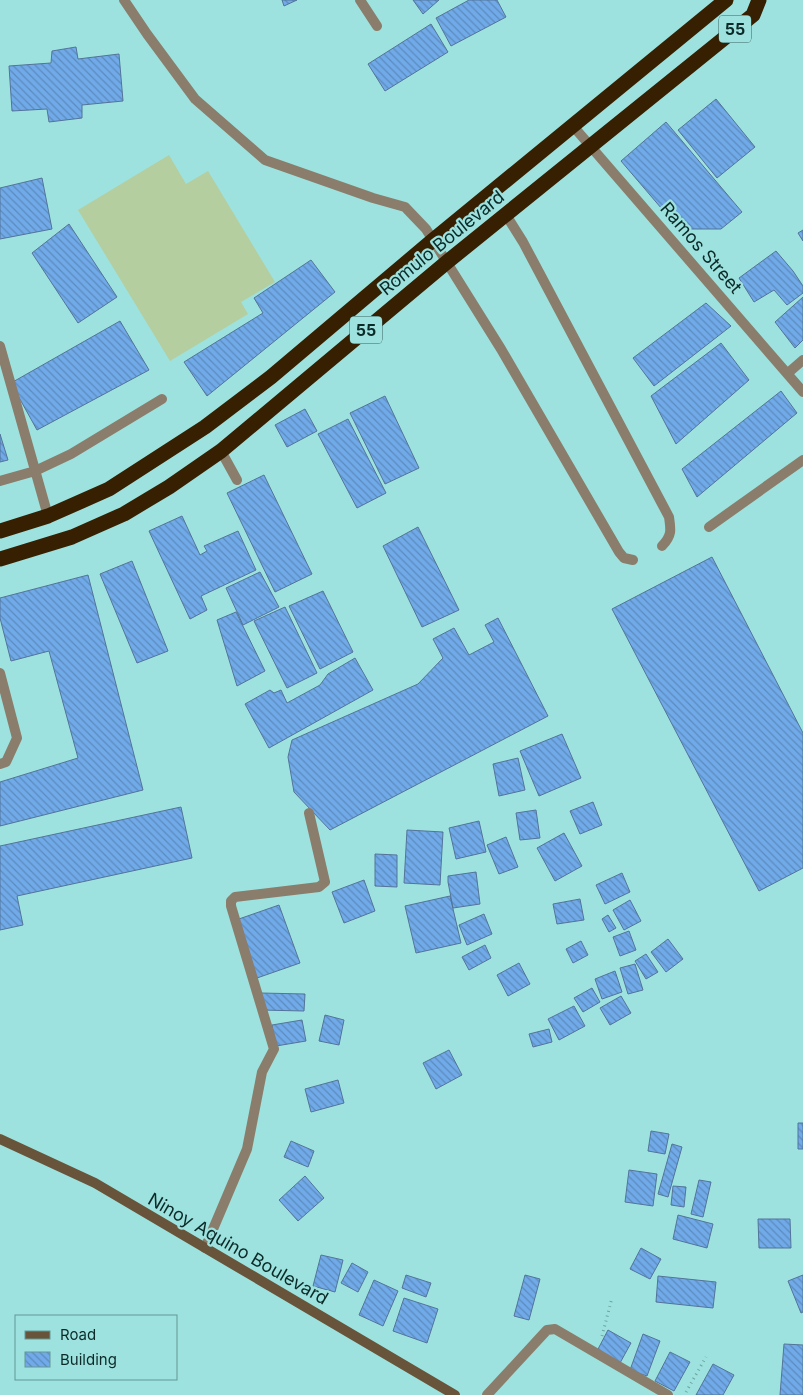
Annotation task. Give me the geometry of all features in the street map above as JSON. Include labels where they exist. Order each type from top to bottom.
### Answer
[{"type":"highway","name":"Romulo Boulevard","points":[[0,531],[48,516],[110,488],[204,427],[271,377],[432,241],[726,0]]},
{"type":"highway","name":"Romulo Boulevard","points":[[0,559],[72,537],[124,514],[168,487],[221,450],[447,262],[753,15],[760,0]]},
{"type":"main road","name":"Ninoy Aquino Boulevard","points":[[0,1139],[95,1183],[456,1395]]},
{"type":"street","points":[[124,0],[195,99],[265,160],[373,198],[405,207],[426,229],[501,348],[618,552],[624,558],[633,560]]},
{"type":"street","points":[[360,0],[377,26]]},
{"type":"street","name":"Ramos Street","points":[[573,126],[803,392]]},
{"type":"street","points":[[506,215],[523,242],[669,517],[671,530],[668,540],[662,546]]},
{"type":"street","points":[[0,346],[48,516]]},
{"type":"street","points":[[788,373],[803,360]]},
{"type":"street","points":[[0,481],[36,471],[71,454],[162,399]]},
{"type":"street","points":[[221,450],[237,480]]},
{"type":"street","points":[[709,528],[803,460]]},
{"type":"street","points":[[0,673],[17,738],[6,762],[0,764]]},
{"type":"street","points":[[205,1248],[247,1149],[262,1072],[274,1049],[230,906],[231,901],[235,897],[319,886],[325,882],[309,812]]},
{"type":"street","points":[[487,1395],[547,1330],[555,1328],[668,1395]]},
{"type":"path","points":[[598,1354],[612,1298]]},
{"type":"path","points":[[684,1395],[706,1357]]},
{"type":"green space","points":[[169,155],[186,184],[208,171],[275,282],[241,302],[248,314],[170,361],[78,210]]},
{"type":"building","points":[[282,0],[297,0],[284,6]]},
{"type":"building","points":[[413,0],[439,0],[423,14]]},
{"type":"building","points":[[469,0],[497,0],[506,17],[451,46],[436,18]]},
{"type":"building","points":[[431,24],[448,52],[385,91],[368,64]]},
{"type":"building","points":[[76,47],[78,59],[119,54],[123,101],[82,105],[82,118],[49,122],[47,109],[12,111],[9,66],[51,63],[52,51]]},
{"type":"building","points":[[716,99],[755,147],[717,178],[678,130]]},
{"type":"building","points":[[666,122],[742,212],[721,229],[679,229],[621,161]]},
{"type":"building","points":[[42,178],[52,229],[0,239],[0,188]]},
{"type":"building","points":[[69,224],[117,297],[78,323],[32,253]]},
{"type":"building","points":[[803,230],[803,241],[798,233]]},
{"type":"building","points":[[776,251],[803,286],[803,293],[787,305],[774,290],[754,302],[739,278]]},
{"type":"building","points":[[311,260],[335,292],[207,396],[184,362],[263,313],[254,298]]},
{"type":"building","points":[[803,297],[803,340],[795,348],[775,322]]},
{"type":"building","points":[[706,303],[731,326],[654,386],[633,358]]},
{"type":"building","points":[[120,321],[149,370],[37,430],[11,383]]},
{"type":"building","points":[[721,343],[749,380],[676,444],[651,396]]},
{"type":"building","points":[[781,391],[797,413],[697,497],[682,469]]},
{"type":"building","points":[[385,396],[419,468],[385,484],[350,413]]},
{"type":"building","points":[[305,409],[317,431],[287,447],[275,425]]},
{"type":"building","points":[[348,419],[386,493],[357,508],[318,434]]},
{"type":"building","points":[[0,434],[8,460],[0,462]]},
{"type":"building","points":[[264,475],[312,574],[275,592],[227,493]]},
{"type":"building","points":[[182,516],[200,555],[207,551],[204,546],[238,531],[256,570],[201,596],[207,610],[190,619],[149,531]]},
{"type":"building","points":[[418,527],[459,610],[422,627],[383,546]]},
{"type":"building","points":[[712,557],[803,733],[803,868],[759,891],[612,609]]},
{"type":"building","points":[[132,561],[168,651],[137,663],[100,574]]},
{"type":"building","points":[[260,572],[279,607],[243,625],[226,588]]},
{"type":"building","points":[[88,575],[143,790],[0,826],[0,782],[78,758],[49,651],[11,661],[0,618],[0,598]]},
{"type":"building","points":[[323,591],[353,652],[320,669],[289,606]]},
{"type":"building","points":[[285,607],[317,673],[287,688],[254,621]]},
{"type":"building","points":[[236,612],[265,671],[237,686],[217,620]]},
{"type":"building","points":[[498,618],[548,716],[330,830],[294,792],[288,757],[292,740],[418,684],[443,658],[433,639],[454,628],[469,655],[494,642],[485,625]]},
{"type":"building","points":[[355,658],[373,690],[269,748],[245,704],[270,690],[274,693],[281,690],[287,703],[320,685],[328,674]]},
{"type":"building","points":[[562,734],[581,778],[539,796],[520,751]]},
{"type":"building","points":[[518,758],[525,790],[499,796],[493,764]]},
{"type":"building","points":[[593,802],[602,825],[580,834],[570,811]]},
{"type":"building","points":[[181,807],[192,858],[17,896],[23,925],[0,930],[0,846]]},
{"type":"building","points":[[536,810],[540,838],[520,840],[516,813]]},
{"type":"building","points":[[479,821],[486,852],[456,859],[449,828]]},
{"type":"building","points":[[407,830],[443,832],[440,885],[404,883]]},
{"type":"building","points":[[564,833],[582,866],[555,881],[537,848]]},
{"type":"building","points":[[506,837],[518,867],[499,874],[487,845]]},
{"type":"building","points":[[375,854],[397,855],[397,887],[375,886]]},
{"type":"building","points":[[476,872],[480,904],[453,908],[448,876]]},
{"type":"building","points":[[622,873],[630,892],[605,904],[596,885]]},
{"type":"building","points":[[364,880],[375,911],[344,923],[332,892]]},
{"type":"building","points":[[450,896],[461,943],[416,953],[405,906]]},
{"type":"building","points":[[580,899],[584,920],[557,924],[553,904]]},
{"type":"building","points":[[630,900],[641,921],[624,930],[613,910]]},
{"type":"building","points":[[279,905],[300,963],[257,978],[236,920]]},
{"type":"building","points":[[484,914],[492,934],[467,945],[459,925]]},
{"type":"building","points":[[608,915],[616,928],[609,932],[602,919]]},
{"type":"building","points":[[629,931],[636,950],[620,956],[613,937]]},
{"type":"building","points":[[668,939],[683,959],[666,972],[651,952]]},
{"type":"building","points":[[581,941],[588,955],[573,963],[566,949]]},
{"type":"building","points":[[485,945],[491,958],[469,970],[462,957]]},
{"type":"building","points":[[646,954],[658,972],[646,979],[635,961]]},
{"type":"building","points":[[519,963],[530,984],[508,996],[497,975]]},
{"type":"building","points":[[635,964],[643,990],[628,994],[620,968]]},
{"type":"building","points":[[615,971],[622,992],[602,999],[595,979]]},
{"type":"building","points":[[592,988],[600,1002],[583,1012],[574,998]]},
{"type":"building","points":[[261,993],[305,994],[304,1011],[261,1010]]},
{"type":"building","points":[[621,996],[631,1013],[610,1025],[600,1008]]},
{"type":"building","points":[[574,1006],[585,1026],[559,1040],[548,1019]]},
{"type":"building","points":[[325,1015],[344,1020],[339,1045],[319,1041]]},
{"type":"building","points":[[302,1020],[306,1041],[276,1046],[272,1025]]},
{"type":"building","points":[[549,1029],[552,1042],[533,1047],[529,1034]]},
{"type":"building","points":[[449,1050],[462,1075],[436,1089],[423,1063]]},
{"type":"building","points":[[338,1080],[344,1103],[311,1112],[305,1089]]},
{"type":"building","points":[[798,1123],[803,1123],[803,1149],[798,1149]]},
{"type":"building","points":[[651,1131],[669,1134],[665,1154],[648,1151]]},
{"type":"building","points":[[291,1141],[314,1151],[308,1167],[284,1157]]},
{"type":"building","points":[[672,1144],[682,1147],[668,1197],[658,1194]]},
{"type":"building","points":[[629,1170],[657,1174],[653,1206],[625,1202]]},
{"type":"building","points":[[305,1176],[324,1198],[298,1221],[279,1200]]},
{"type":"building","points":[[699,1180],[711,1182],[703,1217],[691,1214]]},
{"type":"building","points":[[673,1186],[686,1187],[684,1207],[671,1205]]},
{"type":"building","points":[[678,1215],[713,1224],[707,1248],[673,1239]]},
{"type":"building","points":[[758,1219],[790,1219],[791,1248],[759,1248]]},
{"type":"building","points":[[641,1248],[661,1259],[650,1279],[630,1269]]},
{"type":"building","points":[[321,1255],[343,1260],[335,1292],[313,1286]]},
{"type":"building","points":[[352,1263],[368,1272],[358,1292],[341,1283]]},
{"type":"building","points":[[406,1275],[431,1283],[426,1297],[402,1288]]},
{"type":"building","points":[[525,1275],[540,1279],[529,1320],[514,1316]]},
{"type":"building","points":[[803,1275],[803,1312],[801,1313],[788,1281]]},
{"type":"building","points":[[658,1276],[716,1282],[713,1308],[656,1302]]},
{"type":"building","points":[[374,1280],[398,1291],[383,1326],[359,1315]]},
{"type":"building","points":[[404,1298],[438,1309],[427,1343],[393,1331]]},
{"type":"building","points":[[608,1330],[631,1343],[620,1363],[597,1351]]},
{"type":"building","points":[[643,1334],[660,1341],[647,1376],[630,1370]]},
{"type":"building","points":[[784,1344],[803,1345],[803,1395],[780,1395]]},
{"type":"building","points":[[670,1352],[690,1362],[674,1391],[655,1381]]},
{"type":"building","points":[[713,1364],[734,1375],[723,1395],[696,1395]]}]
